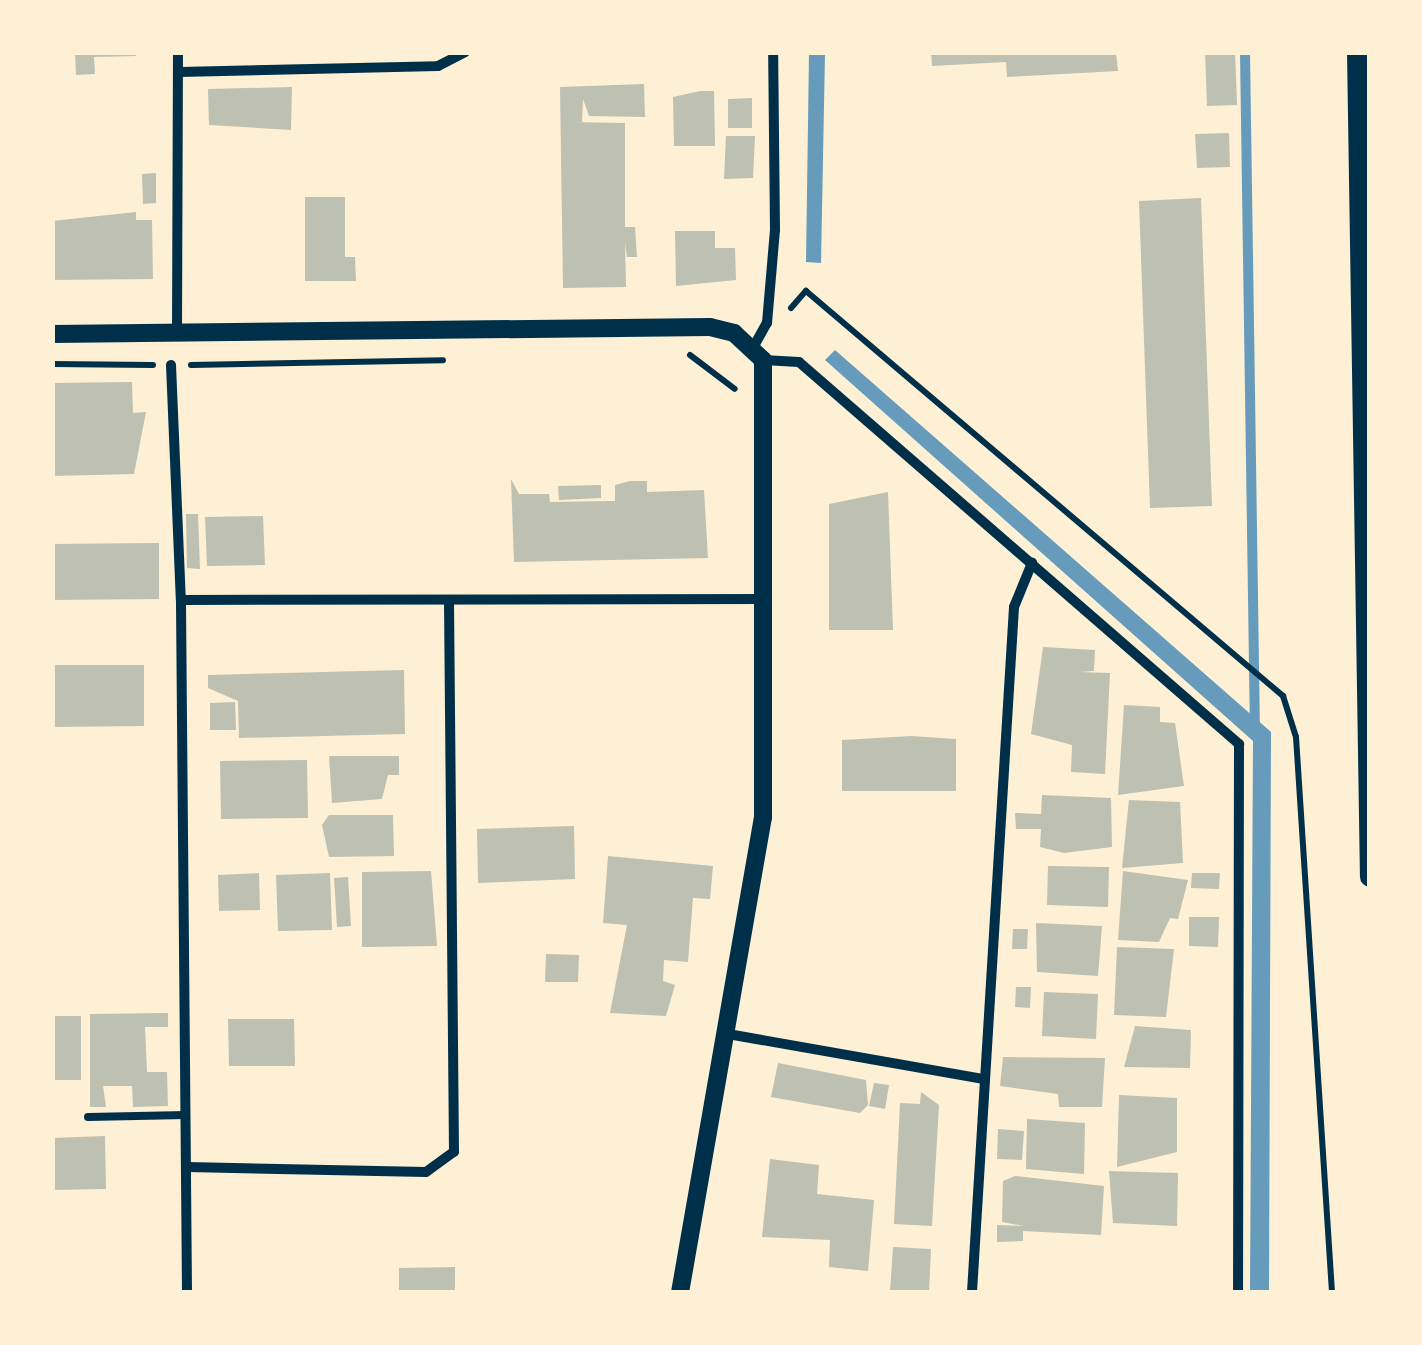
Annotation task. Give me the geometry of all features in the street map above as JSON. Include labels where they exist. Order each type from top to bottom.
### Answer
[{"type":"main road","points":[[1357,52],[1370,877]]},
{"type":"street","points":[[177,332],[178,52]]},
{"type":"street","points":[[179,72],[438,66],[465,52]]},
{"type":"street","points":[[680,1292],[763,817],[765,599],[759,353],[767,323],[775,230],[773,52]]},
{"type":"street","points":[[52,334],[710,327],[759,353],[800,362],[1239,744],[1238,1292]]},
{"type":"street","points":[[171,366],[181,600],[187,1292]]},
{"type":"street","points":[[972,1292],[1014,607],[1032,563]]},
{"type":"street","points":[[181,600],[765,599]]},
{"type":"street","points":[[186,1167],[426,1172],[454,1152],[449,600]]},
{"type":"street","points":[[728,1034],[984,1078]]},
{"type":"lane","points":[[88,1117],[186,1114]]},
{"type":"path","points":[[802,295],[1290,709],[1332,1292]]},
{"type":"path","points":[[668,355],[716,367],[741,404]]},
{"type":"path","points":[[52,364],[171,366],[449,360]]},
{"type":"water","points":[[809,53],[825,53],[821,263],[806,262]]},
{"type":"water","points":[[835,350],[1271,732],[1269,1292],[1250,1292],[1253,741],[825,360]]},
{"type":"building","points":[[75,52],[136,52],[136,56],[94,57],[95,74],[76,75]]},
{"type":"building","points":[[931,52],[1116,52],[1118,71],[1007,77],[1006,62],[932,66]]},
{"type":"building","points":[[1205,52],[1235,52],[1237,105],[1207,106]]},
{"type":"building","points":[[644,84],[645,117],[589,116],[583,99],[582,122],[569,122],[625,123],[625,227],[635,227],[637,257],[627,257],[625,243],[626,287],[563,288],[560,87]]},
{"type":"building","points":[[292,87],[291,130],[209,125],[208,89]]},
{"type":"building","points":[[714,91],[715,146],[674,146],[673,97]]},
{"type":"building","points":[[752,98],[752,128],[728,128],[728,99]]},
{"type":"building","points":[[1229,133],[1230,167],[1197,168],[1195,134]]},
{"type":"building","points":[[726,136],[755,136],[753,178],[724,179]]},
{"type":"building","points":[[156,173],[156,203],[143,204],[142,174]]},
{"type":"building","points":[[305,197],[345,197],[345,257],[355,257],[356,281],[305,281]]},
{"type":"building","points":[[1201,198],[1212,506],[1150,508],[1139,201]]},
{"type":"building","points":[[136,212],[136,220],[152,220],[153,279],[52,280],[52,221]]},
{"type":"building","points":[[675,231],[715,231],[715,248],[735,248],[736,280],[676,286]]},
{"type":"building","points":[[132,382],[133,413],[146,412],[134,474],[52,476],[52,383]]},
{"type":"building","points":[[511,479],[519,494],[549,494],[550,502],[615,501],[615,485],[630,481],[647,481],[647,492],[704,490],[708,558],[514,562]]},
{"type":"building","points":[[601,485],[601,498],[559,500],[558,486]]},
{"type":"building","points":[[888,492],[893,630],[829,630],[829,504]]},
{"type":"building","points":[[186,514],[198,514],[200,569],[187,568]]},
{"type":"building","points":[[263,516],[265,565],[207,566],[205,517]]},
{"type":"building","points":[[159,543],[159,599],[52,600],[52,544]]},
{"type":"building","points":[[1043,647],[1095,650],[1094,671],[1079,672],[1110,673],[1105,774],[1071,772],[1072,745],[1031,734]]},
{"type":"building","points":[[52,665],[144,665],[144,726],[52,727]]},
{"type":"building","points":[[404,670],[405,734],[239,738],[238,701],[208,688],[208,675]]},
{"type":"building","points":[[235,702],[236,730],[210,730],[210,703]]},
{"type":"building","points":[[1124,705],[1160,707],[1160,722],[1175,723],[1184,786],[1118,795]]},
{"type":"building","points":[[911,736],[956,739],[956,791],[842,791],[842,740]]},
{"type":"building","points":[[329,756],[399,756],[399,775],[388,775],[382,799],[332,803]]},
{"type":"building","points":[[307,760],[308,818],[221,819],[220,761]]},
{"type":"building","points":[[1042,795],[1111,798],[1112,847],[1064,853],[1040,847],[1041,829],[1016,829],[1015,813],[1041,814]]},
{"type":"building","points":[[1129,800],[1180,802],[1183,863],[1122,868]]},
{"type":"building","points":[[329,815],[393,815],[394,856],[329,857],[322,825]]},
{"type":"building","points":[[574,826],[575,879],[478,883],[477,829]]},
{"type":"building","points":[[608,856],[713,866],[710,899],[693,898],[688,962],[664,960],[663,981],[675,985],[666,1016],[610,1013],[627,925],[603,923]]},
{"type":"building","points":[[1048,866],[1109,867],[1108,907],[1047,905]]},
{"type":"building","points":[[431,871],[437,946],[362,947],[362,872]]},
{"type":"building","points":[[1123,871],[1188,880],[1178,919],[1170,918],[1159,942],[1118,940]]},
{"type":"building","points":[[259,873],[260,910],[219,911],[218,875]]},
{"type":"building","points":[[330,873],[332,930],[278,931],[276,875]]},
{"type":"building","points":[[1192,873],[1220,873],[1219,889],[1191,888]]},
{"type":"building","points":[[348,877],[351,926],[337,927],[334,878]]},
{"type":"building","points":[[1189,917],[1219,917],[1218,947],[1189,946]]},
{"type":"building","points":[[1036,923],[1102,926],[1098,976],[1037,972]]},
{"type":"building","points":[[1013,929],[1028,929],[1027,949],[1012,949]]},
{"type":"building","points":[[1117,947],[1174,949],[1166,1017],[1114,1015]]},
{"type":"building","points":[[546,954],[579,955],[578,982],[545,982]]},
{"type":"building","points":[[1016,987],[1031,987],[1030,1008],[1015,1007]]},
{"type":"building","points":[[1044,992],[1098,994],[1096,1039],[1042,1036]]},
{"type":"building","points":[[168,1013],[168,1027],[145,1027],[147,1072],[167,1072],[168,1106],[133,1107],[132,1086],[103,1086],[106,1107],[90,1107],[90,1014]]},
{"type":"building","points":[[52,1016],[81,1016],[81,1080],[52,1080]]},
{"type":"building","points":[[228,1019],[294,1019],[295,1066],[229,1066]]},
{"type":"building","points":[[1135,1026],[1191,1030],[1190,1068],[1124,1067]]},
{"type":"building","points":[[1003,1057],[1105,1058],[1102,1107],[1059,1107],[1058,1094],[1000,1086]]},
{"type":"building","points":[[778,1063],[866,1080],[868,1105],[860,1113],[771,1097]]},
{"type":"building","points":[[874,1083],[889,1085],[885,1109],[869,1106]]},
{"type":"building","points":[[921,1092],[939,1105],[932,1226],[894,1224],[900,1103],[920,1104]]},
{"type":"building","points":[[1119,1095],[1177,1098],[1177,1152],[1117,1167]]},
{"type":"building","points":[[1027,1119],[1085,1123],[1084,1174],[1026,1169]]},
{"type":"building","points":[[998,1129],[1024,1131],[1022,1160],[997,1159]]},
{"type":"building","points":[[105,1136],[106,1189],[52,1190],[52,1138]]},
{"type":"building","points":[[770,1159],[819,1165],[817,1194],[874,1200],[868,1271],[829,1267],[830,1240],[762,1237]]},
{"type":"building","points":[[1109,1171],[1178,1173],[1177,1226],[1113,1223]]},
{"type":"building","points":[[1015,1176],[1104,1186],[1101,1235],[1023,1231],[1023,1241],[997,1242],[997,1225],[1024,1226],[1002,1222],[1003,1181]]},
{"type":"building","points":[[893,1247],[931,1249],[929,1292],[890,1292]]},
{"type":"building","points":[[455,1267],[455,1292],[399,1292],[399,1268]]},
{"type":"waterway","points":[[1245,52],[1255,732]]}]
